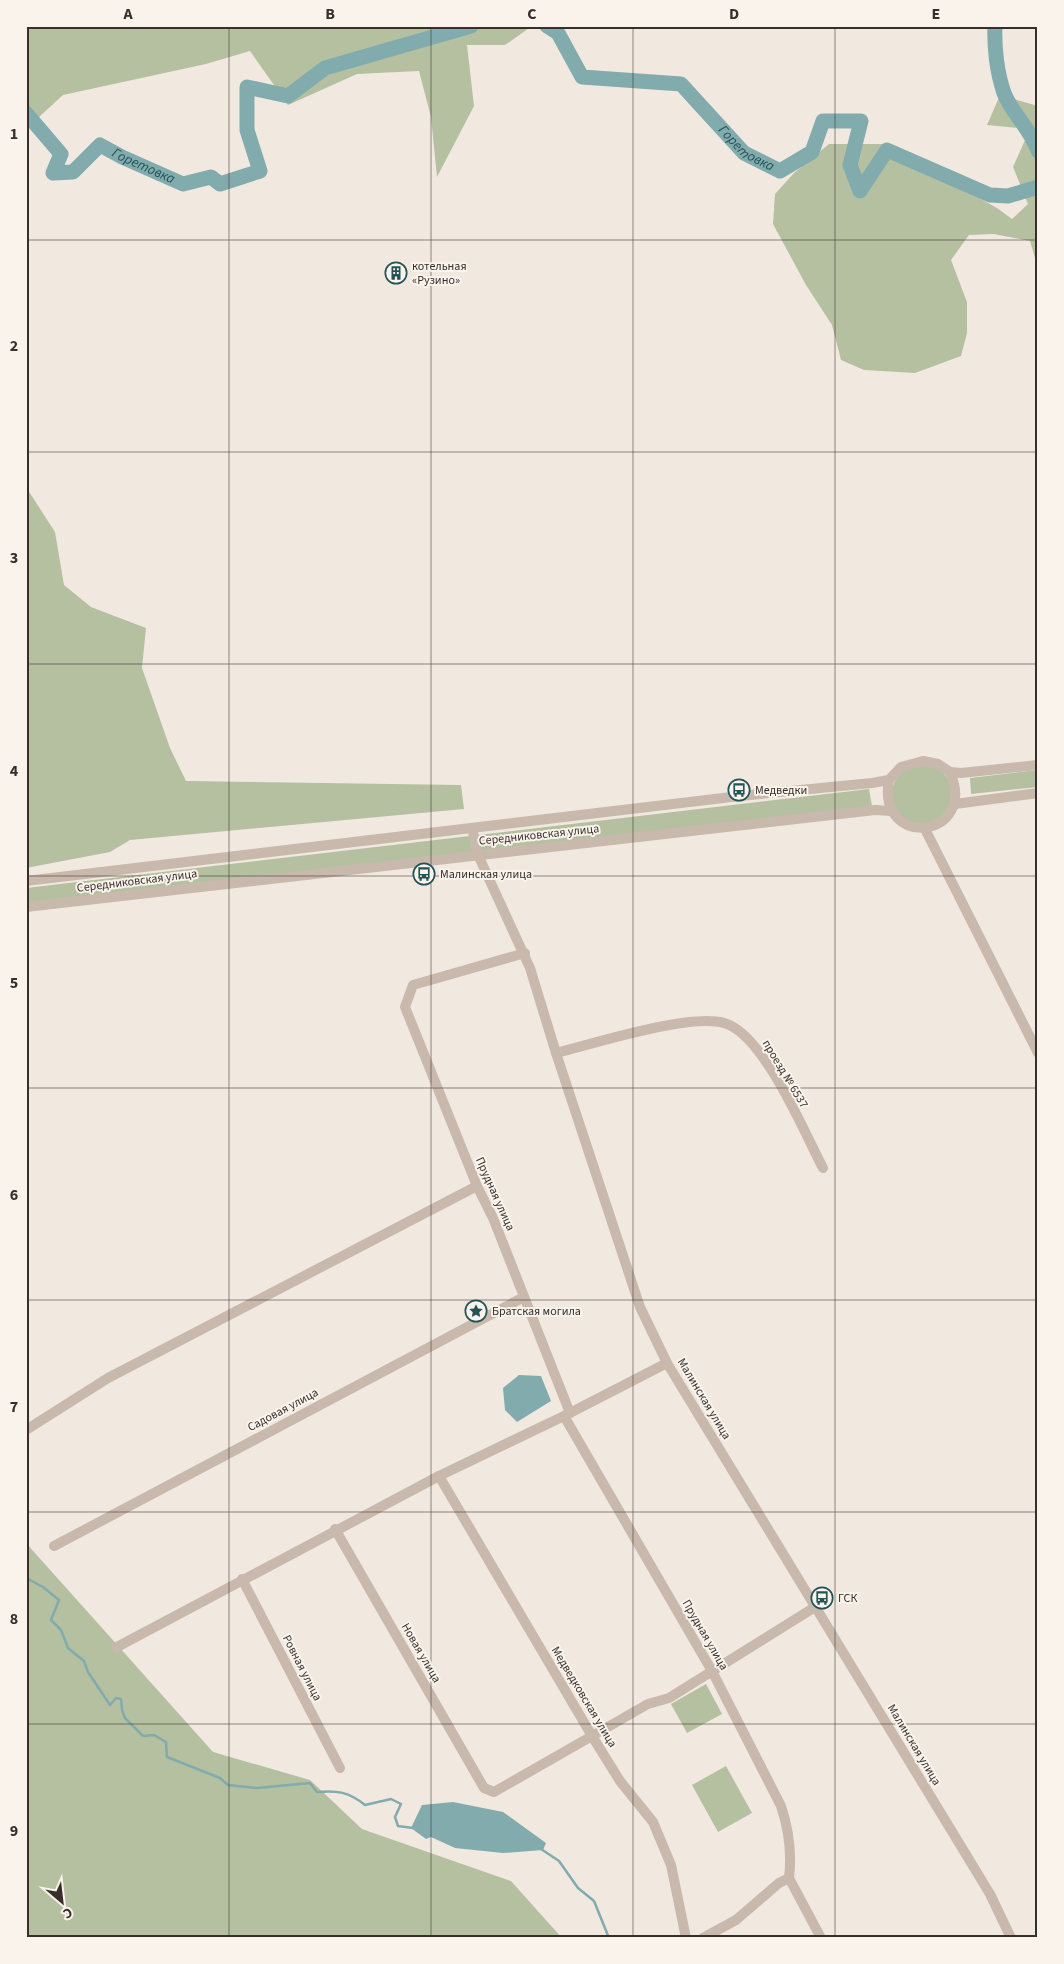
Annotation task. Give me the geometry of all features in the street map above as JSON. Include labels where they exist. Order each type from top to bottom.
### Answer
[{"type":"street","points":[[923,761],[938,764],[950,772],[956,789],[955,804],[946,819],[925,829],[908,826],[891,810],[887,792],[889,780],[907,764],[923,761]]},
{"type":"street","points":[[950,772],[1038,765]]},
{"type":"street","name":"Середниковская улица","points":[[26,881],[889,780]]},
{"type":"street","points":[[955,804],[1038,793]]},
{"type":"street","name":"Середниковская улица","points":[[26,907],[875,810],[891,810]]},
{"type":"street","name":"Малинская улица","points":[[472,828],[478,855],[525,954],[640,1307],[667,1364],[990,1894],[1011,1938]]},
{"type":"street","points":[[925,829],[956,894],[1038,1052]]},
{"type":"street","name":"Прудная улица","points":[[525,954],[413,984],[405,1007],[477,1186],[493,1218],[567,1414],[712,1671],[781,1806],[788,1829],[791,1863],[789,1878]]},
{"type":"street","name":"проезд № 6537","points":[[556,1053],[672,1024],[712,1020],[728,1024],[745,1034],[779,1083],[823,1168]]},
{"type":"street","points":[[26,1430],[108,1378],[477,1186]]},
{"type":"street","name":"Садовая улица","points":[[54,1546],[524,1296]]},
{"type":"street","points":[[117,1647],[335,1529],[667,1364]]},
{"type":"street","name":"Медведковская улица","points":[[439,1476],[592,1736],[620,1781],[653,1822],[671,1865],[686,1938]]},
{"type":"street","name":"Новая улица","points":[[335,1529],[484,1788],[494,1792],[592,1736]]},
{"type":"street","name":"Ровная улица","points":[[242,1579],[340,1768]]},
{"type":"street","points":[[592,1736],[648,1704],[669,1698],[815,1608]]},
{"type":"street","points":[[703,1938],[736,1920],[779,1883],[789,1878],[821,1938]]},
{"type":"green space","points":[[26,26],[532,26],[505,45],[467,45],[474,106],[437,177],[431,117],[419,71],[357,74],[288,105],[250,51],[206,64],[63,95],[26,129]]},
{"type":"green space","points":[[1000,95],[1038,106],[1038,268],[1030,241],[994,234],[969,235],[951,260],[967,302],[967,333],[961,356],[915,373],[864,370],[841,360],[832,325],[806,285],[773,224],[775,194],[794,173],[829,144],[883,144],[997,208],[1012,219],[1028,204],[1013,167],[1030,129],[987,125]]},
{"type":"green space","points":[[26,487],[55,532],[64,585],[91,607],[146,628],[142,668],[170,748],[186,781],[461,785],[464,809],[130,840],[110,852],[26,868]]},
{"type":"green space","points":[[922,764],[938,769],[943,773],[947,778],[952,794],[947,810],[943,815],[938,819],[922,824],[906,819],[901,815],[897,810],[892,794],[897,778],[901,773],[906,769]]},
{"type":"green space","points":[[1038,770],[1038,787],[971,794],[970,778]]},
{"type":"green space","points":[[869,789],[872,806],[26,904],[26,888]]},
{"type":"green space","points":[[26,1543],[213,1752],[310,1780],[362,1829],[511,1881],[562,1938],[26,1938]]},
{"type":"green space","points":[[706,1684],[722,1714],[687,1733],[671,1704]]},
{"type":"green space","points":[[726,1766],[752,1813],[718,1832],[692,1785]]},
{"type":"water","points":[[519,1375],[541,1376],[551,1401],[517,1422],[505,1410],[503,1388]]},
{"type":"water","points":[[453,1802],[503,1812],[546,1843],[543,1850],[503,1853],[455,1848],[431,1837],[426,1839],[411,1828],[422,1805]]},
{"type":"waterway","name":"Горетовка","points":[[26,113],[61,154],[53,173],[73,172],[100,145],[122,157],[183,184],[211,177],[220,184],[260,171],[247,130],[247,87],[288,96],[325,68],[471,26]]},
{"type":"waterway","name":"Горетовка","points":[[547,26],[558,33],[582,77],[681,84],[744,153],[780,171],[812,152],[823,121],[861,121],[850,165],[860,191],[887,150],[990,195],[1008,196],[1038,187]]},
{"type":"waterway","name":"Горетовка","points":[[995,26],[996,60],[1004,93],[1007,101],[1031,136],[1038,151]]},
{"type":"waterway","points":[[26,1578],[43,1587],[59,1600],[51,1620],[61,1630],[68,1648],[84,1661],[88,1672],[110,1705],[116,1698],[121,1699],[125,1718],[143,1736],[154,1735],[166,1742],[167,1757],[220,1778],[228,1785],[257,1788],[310,1783],[317,1792],[331,1791],[342,1793],[354,1797],[365,1805],[391,1799],[401,1804],[395,1817],[398,1826],[413,1828]]},
{"type":"waterway","points":[[541,1849],[559,1861],[578,1888],[594,1901],[609,1938]]},
{"type":"place","name":"котельная «Рузино»","points":[[396,273]]},
{"type":"place","name":"Медведки","points":[[739,790]]},
{"type":"place","name":"Малинская улица","points":[[424,874]]},
{"type":"place","name":"Братская могила","points":[[476,1311]]},
{"type":"place","name":"ГСК","points":[[822,1598]]}]
